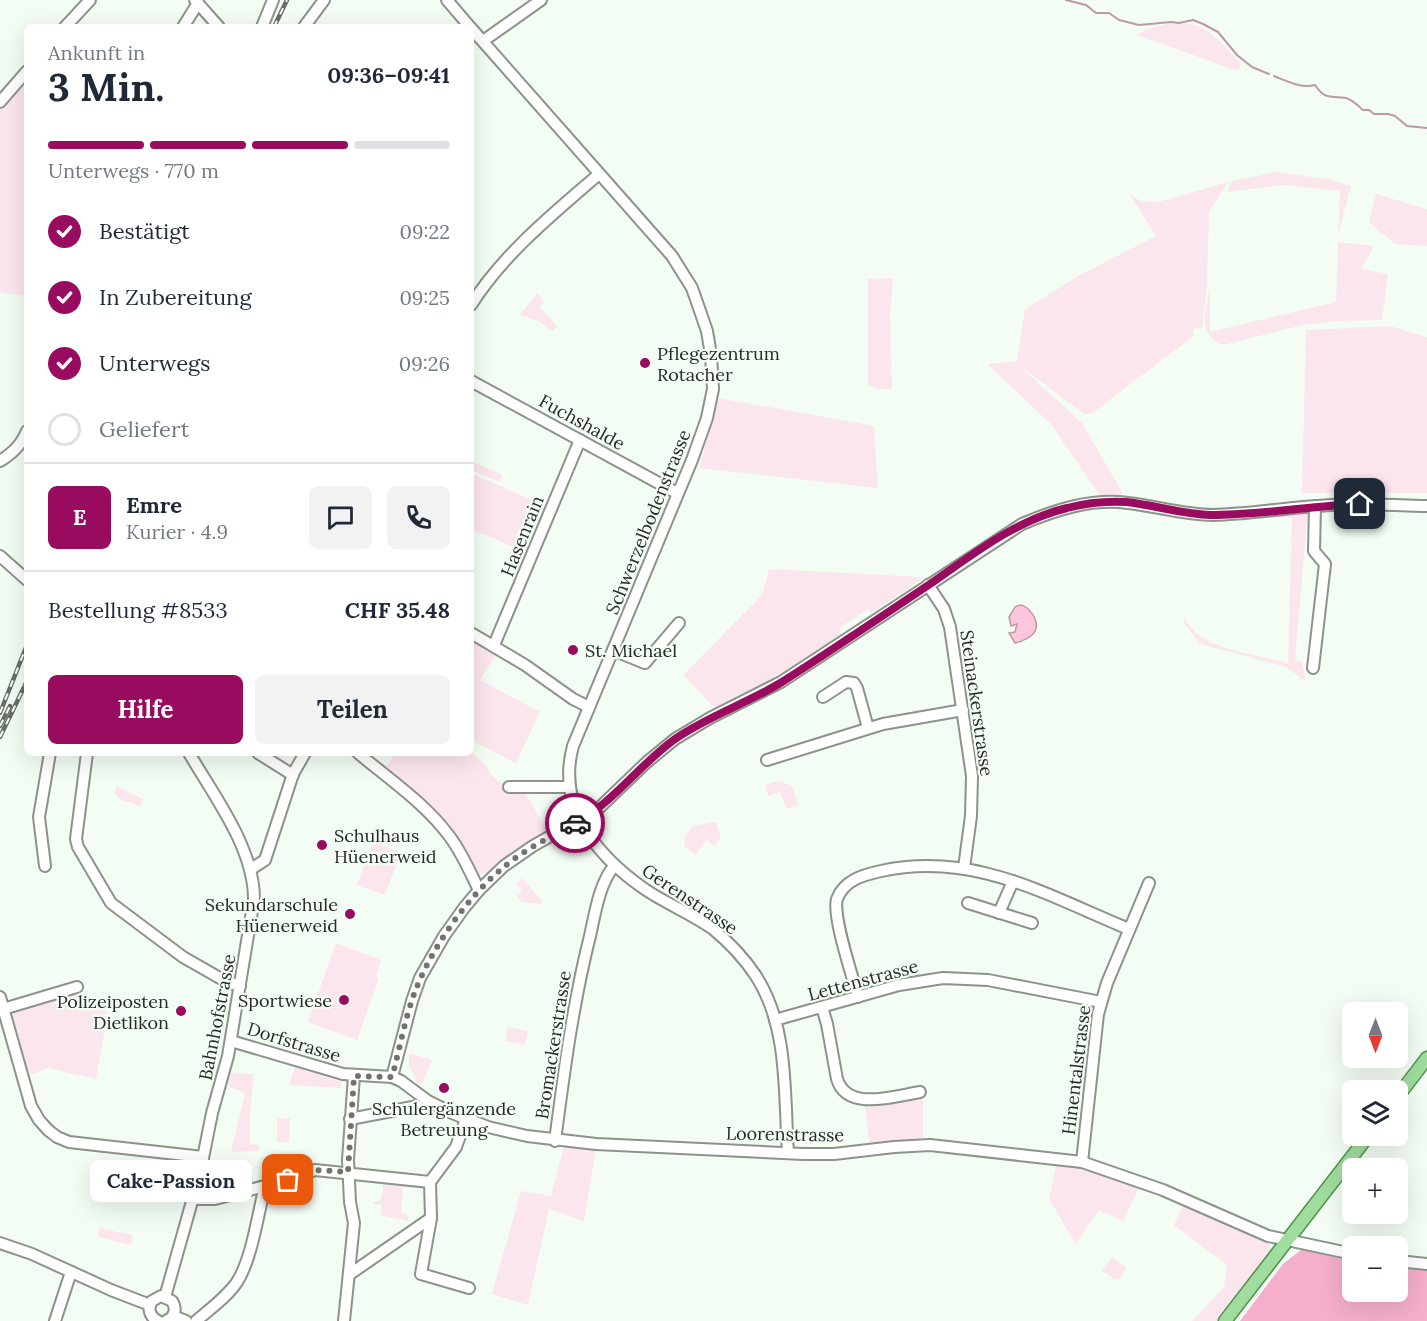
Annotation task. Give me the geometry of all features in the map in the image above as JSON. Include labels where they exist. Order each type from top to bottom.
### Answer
[{"type":"main road","points":[[1408,1083],[1427,1058]]},
{"type":"main road","points":[[1225,1321],[1360,1146]]},
{"type":"street","points":[[68,24],[89,0]]},
{"type":"street","points":[[263,24],[273,0]]},
{"type":"street","points":[[306,24],[324,0]]},
{"type":"street","name":"Schwerzelbodenstrasse","points":[[447,0],[465,24]]},
{"type":"street","points":[[483,41],[541,0]]},
{"type":"street","points":[[185,24],[197,1],[216,24]]},
{"type":"street","name":"Schwerzelbodenstrasse","points":[[474,33],[672,256],[692,288],[707,331],[711,369],[707,388],[709,404],[702,434],[571,754],[568,771],[569,787],[580,820]]},
{"type":"street","points":[[0,102],[24,74]]},
{"type":"street","points":[[474,301],[531,234],[599,174]]},
{"type":"street","name":"Fuchshalde","points":[[474,383],[677,493]]},
{"type":"street","points":[[0,461],[14,452],[24,438]]},
{"type":"street","name":"Hasenrain","points":[[494,645],[580,440]]},
{"type":"street","points":[[354,1076],[392,1077],[420,978],[444,936],[480,890],[504,866],[533,846],[598,809],[647,762],[675,739],[704,721],[781,682],[1022,524],[1067,508],[1097,503],[1126,502],[1210,515],[1360,504],[1427,506]]},
{"type":"street","points":[[1313,668],[1325,564],[1314,551],[1315,506]]},
{"type":"street","points":[[0,556],[24,577]]},
{"type":"street","name":"Steinackerstrasse","points":[[928,585],[949,621],[970,754],[972,789],[964,868]]},
{"type":"street","points":[[613,650],[645,663],[678,623]]},
{"type":"street","points":[[474,635],[494,645],[573,699],[589,706]]},
{"type":"street","points":[[823,697],[846,682],[854,683],[858,688],[868,728]]},
{"type":"street","points":[[767,760],[868,728],[963,710]]},
{"type":"street","points":[[45,866],[39,817],[49,756]]},
{"type":"street","points":[[87,756],[76,839],[77,845],[111,903],[183,957],[225,981],[240,986]]},
{"type":"street","name":"Bahnhofstrasse","points":[[165,1297],[193,1199],[231,1041],[254,908],[251,869],[234,831],[191,756]]},
{"type":"street","points":[[263,756],[293,775]]},
{"type":"street","points":[[251,869],[265,860],[293,775],[303,756]]},
{"type":"street","points":[[362,756],[444,829],[459,850],[480,890]]},
{"type":"street","points":[[508,787],[569,787]]},
{"type":"street","name":"Gerenstrasse","points":[[580,820],[590,837],[614,866],[648,891],[691,916],[729,943],[757,977],[775,1020],[782,1052],[788,1153]]},
{"type":"street","name":"Bromackerstrasse","points":[[555,1141],[570,1025],[585,955],[601,894],[614,866]]},
{"type":"street","points":[[858,997],[836,914],[837,900],[845,887],[856,878],[895,868],[932,866],[964,868],[1013,881],[1129,929]]},
{"type":"street","points":[[999,912],[1013,881]]},
{"type":"street","name":"Hinentalstrasse","points":[[1082,1162],[1094,1035],[1101,1002],[1149,884]]},
{"type":"street","points":[[968,903],[1032,923]]},
{"type":"street","name":"Lettenstrasse","points":[[775,1020],[917,981],[961,978],[997,982],[1101,1002]]},
{"type":"street","points":[[3,1009],[78,987]]},
{"type":"street","points":[[0,997],[32,1106],[39,1120],[52,1134],[74,1143],[203,1157]]},
{"type":"street","points":[[822,1007],[837,1083],[845,1094],[861,1100],[920,1092]]},
{"type":"street","name":"Dorfstrasse","points":[[231,1041],[354,1076],[348,1172],[354,1223],[344,1321]]},
{"type":"street","name":"Loorenstrasse","points":[[392,1077],[428,1101],[466,1119],[512,1133],[555,1141],[834,1154],[930,1145],[1082,1162],[1163,1190],[1262,1234],[1342,1252]]},
{"type":"street","points":[[350,1119],[418,1106]]},
{"type":"street","points":[[466,1119],[456,1147],[430,1182],[431,1218],[421,1274],[468,1288]]},
{"type":"street","points":[[193,1199],[215,1199],[315,1170],[430,1182]]},
{"type":"street","points":[[196,1321],[229,1292],[241,1275],[249,1254],[265,1186]]},
{"type":"street","points":[[350,1274],[431,1218]]},
{"type":"street","points":[[0,1243],[32,1254],[150,1305]]},
{"type":"street","points":[[1408,1262],[1427,1264]]},
{"type":"street","points":[[55,1321],[71,1272]]},
{"type":"street","points":[[158,1321],[152,1316],[150,1305],[154,1299],[165,1297],[174,1304],[170,1318],[186,1321]]},
{"type":"shaded area","points":[[1171,23],[1187,23],[1211,34],[1241,64],[1238,71],[1137,35],[1147,29]]},
{"type":"shaded area","points":[[24,74],[24,296],[0,292],[0,102]]},
{"type":"shaded area","points":[[1275,172],[1328,179],[1351,186],[1338,235],[1340,191],[1284,185],[1227,192],[1232,181]]},
{"type":"shaded area","points":[[1228,182],[1209,212],[1207,285],[1202,328],[1193,329],[1194,336],[1091,414],[1084,414],[1019,365],[1082,423],[1123,494],[1100,496],[1051,424],[987,364],[1017,361],[1025,309],[1080,275],[1156,236],[1129,193],[1140,201],[1158,202]]},
{"type":"shaded area","points":[[1376,194],[1427,209],[1427,246],[1395,244],[1369,222]]},
{"type":"shaded area","points":[[1338,242],[1374,246],[1361,269],[1388,274],[1382,320],[1336,321],[1303,325],[1223,345],[1209,335],[1205,312],[1210,286],[1210,332],[1336,302]]},
{"type":"shaded area","points":[[893,278],[890,316],[892,389],[877,389],[868,384],[868,279]]},
{"type":"shaded area","points":[[537,293],[544,302],[539,307],[557,326],[553,331],[538,321],[520,315]]},
{"type":"shaded area","points":[[1390,326],[1427,337],[1427,493],[1302,493],[1306,330]]},
{"type":"shaded area","points":[[719,398],[874,426],[878,488],[699,468]]},
{"type":"shaded area","points":[[474,462],[501,474],[500,482],[474,471]]},
{"type":"shaded area","points":[[474,474],[532,500],[515,540],[528,546],[526,552],[474,530]]},
{"type":"shaded area","points":[[1308,509],[1295,660],[1302,662],[1306,681],[1303,678],[1299,681],[1300,677],[1286,667],[1200,644],[1183,622],[1185,619],[1196,633],[1214,643],[1288,663],[1292,517],[1253,518]]},
{"type":"shaded area","points":[[769,569],[925,577],[871,613],[868,609],[839,628],[842,634],[786,672],[715,708],[683,675],[762,595]]},
{"type":"shaded area","points":[[1020,605],[1027,608],[1033,615],[1036,627],[1032,635],[1015,643],[1009,633],[1015,632],[1017,624],[1011,626],[1009,617],[1015,607]]},
{"type":"shaded area","points":[[474,638],[498,652],[480,680],[540,712],[516,763],[474,742]]},
{"type":"shaded area","points":[[474,755],[502,783],[522,787],[547,830],[513,851],[486,873],[478,874],[446,824],[384,768],[394,756]]},
{"type":"shaded area","points":[[778,781],[791,785],[799,805],[787,809],[780,792],[768,796],[765,785]]},
{"type":"shaded area","points":[[117,786],[143,799],[140,806],[117,798],[118,796],[114,793]]},
{"type":"shaded area","points":[[716,822],[721,838],[714,845],[706,840],[696,855],[685,847],[684,838],[693,826]]},
{"type":"shaded area","points":[[373,842],[401,852],[385,895],[357,885]]},
{"type":"shaded area","points":[[522,878],[543,902],[541,904],[522,902],[517,896],[522,890],[516,885]]},
{"type":"shaded area","name":"Sportwiese","points":[[336,943],[381,960],[376,976],[379,978],[357,1040],[308,1022]]},
{"type":"shaded area","points":[[70,994],[75,996],[84,994],[109,1014],[103,1014],[104,1016],[110,1016],[106,1024],[96,1079],[48,1068],[29,1075],[12,1012]]},
{"type":"shaded area","points":[[508,1027],[528,1031],[525,1045],[505,1041]]},
{"type":"shaded area","points":[[409,1053],[432,1060],[422,1084],[416,1082],[412,1069],[409,1070]]},
{"type":"shaded area","points":[[295,1067],[341,1082],[341,1088],[289,1085]]},
{"type":"shaded area","points":[[231,1073],[254,1074],[250,1144],[260,1145],[259,1151],[231,1152],[245,1093],[228,1086]]},
{"type":"shaded area","points":[[909,1097],[916,1101],[923,1099],[923,1139],[869,1144],[865,1104]]},
{"type":"shaded area","points":[[277,1118],[290,1118],[289,1142],[277,1142]]},
{"type":"shaded area","points":[[564,1146],[596,1149],[584,1221],[549,1209],[528,1305],[492,1294],[521,1191],[551,1196]]},
{"type":"shaded area","points":[[1057,1162],[1081,1166],[1140,1186],[1123,1221],[1099,1210],[1076,1244],[1049,1199]]},
{"type":"shaded area","points":[[383,1180],[413,1185],[403,1187],[401,1213],[409,1215],[408,1221],[381,1215],[381,1204],[374,1204],[381,1200]]},
{"type":"shaded area","points":[[1184,1204],[1269,1242],[1272,1250],[1221,1321],[1192,1321],[1224,1287],[1227,1265],[1174,1225]]},
{"type":"shaded area","points":[[100,1228],[133,1235],[131,1245],[98,1237]]},
{"type":"shaded area","points":[[1301,1250],[1342,1256],[1342,1302],[1408,1302],[1408,1266],[1427,1268],[1427,1321],[1240,1321],[1283,1264]]},
{"type":"shaded area","points":[[1112,1257],[1127,1268],[1119,1279],[1114,1279],[1102,1271]]},
{"type":"waterway","points":[[1066,0],[1086,5],[1096,13],[1109,13],[1119,20],[1139,25],[1193,20],[1218,32],[1237,55],[1252,67],[1269,74]]},
{"type":"waterway","points":[[1274,76],[1299,85],[1315,85],[1325,95],[1349,99],[1363,110],[1369,110],[1374,114],[1395,116],[1407,126],[1427,128]]},
{"type":"railway","points":[[275,24],[287,0]]},
{"type":"railway","points":[[0,713],[24,653]]},
{"type":"railway","points":[[0,737],[24,687]]},
{"type":"railway","points":[[0,726],[10,706]]},
{"type":"way so far","points":[[288,1180],[315,1170],[348,1172],[354,1076],[392,1077],[416,988],[444,936],[464,908],[504,866],[533,846],[575,823]]},
{"type":"place","name":"Pflegezentrum Rotacher","points":[[645,363]]},
{"type":"place","name":"St. Michael","points":[[573,650]]},
{"type":"place","name":"Schulhaus Hüenerweid","points":[[322,845]]},
{"type":"place","name":"Sekundarschule Hüenerweid","points":[[350,914]]},
{"type":"place","name":"Sportwiese","points":[[344,1000]]},
{"type":"place","name":"Polizeiposten Dietlikon","points":[[181,1011]]},
{"type":"place","name":"Schulergänzende Betreuung","points":[[444,1088]]},
{"type":"place","name":"Cake-Passion","points":[[288,1180]]},
{"type":"route","points":[[575,823],[598,809],[622,784],[675,739],[710,718],[781,682],[1000,537],[1041,516],[1067,508],[1097,503],[1126,502],[1210,515],[1360,504]]}]
